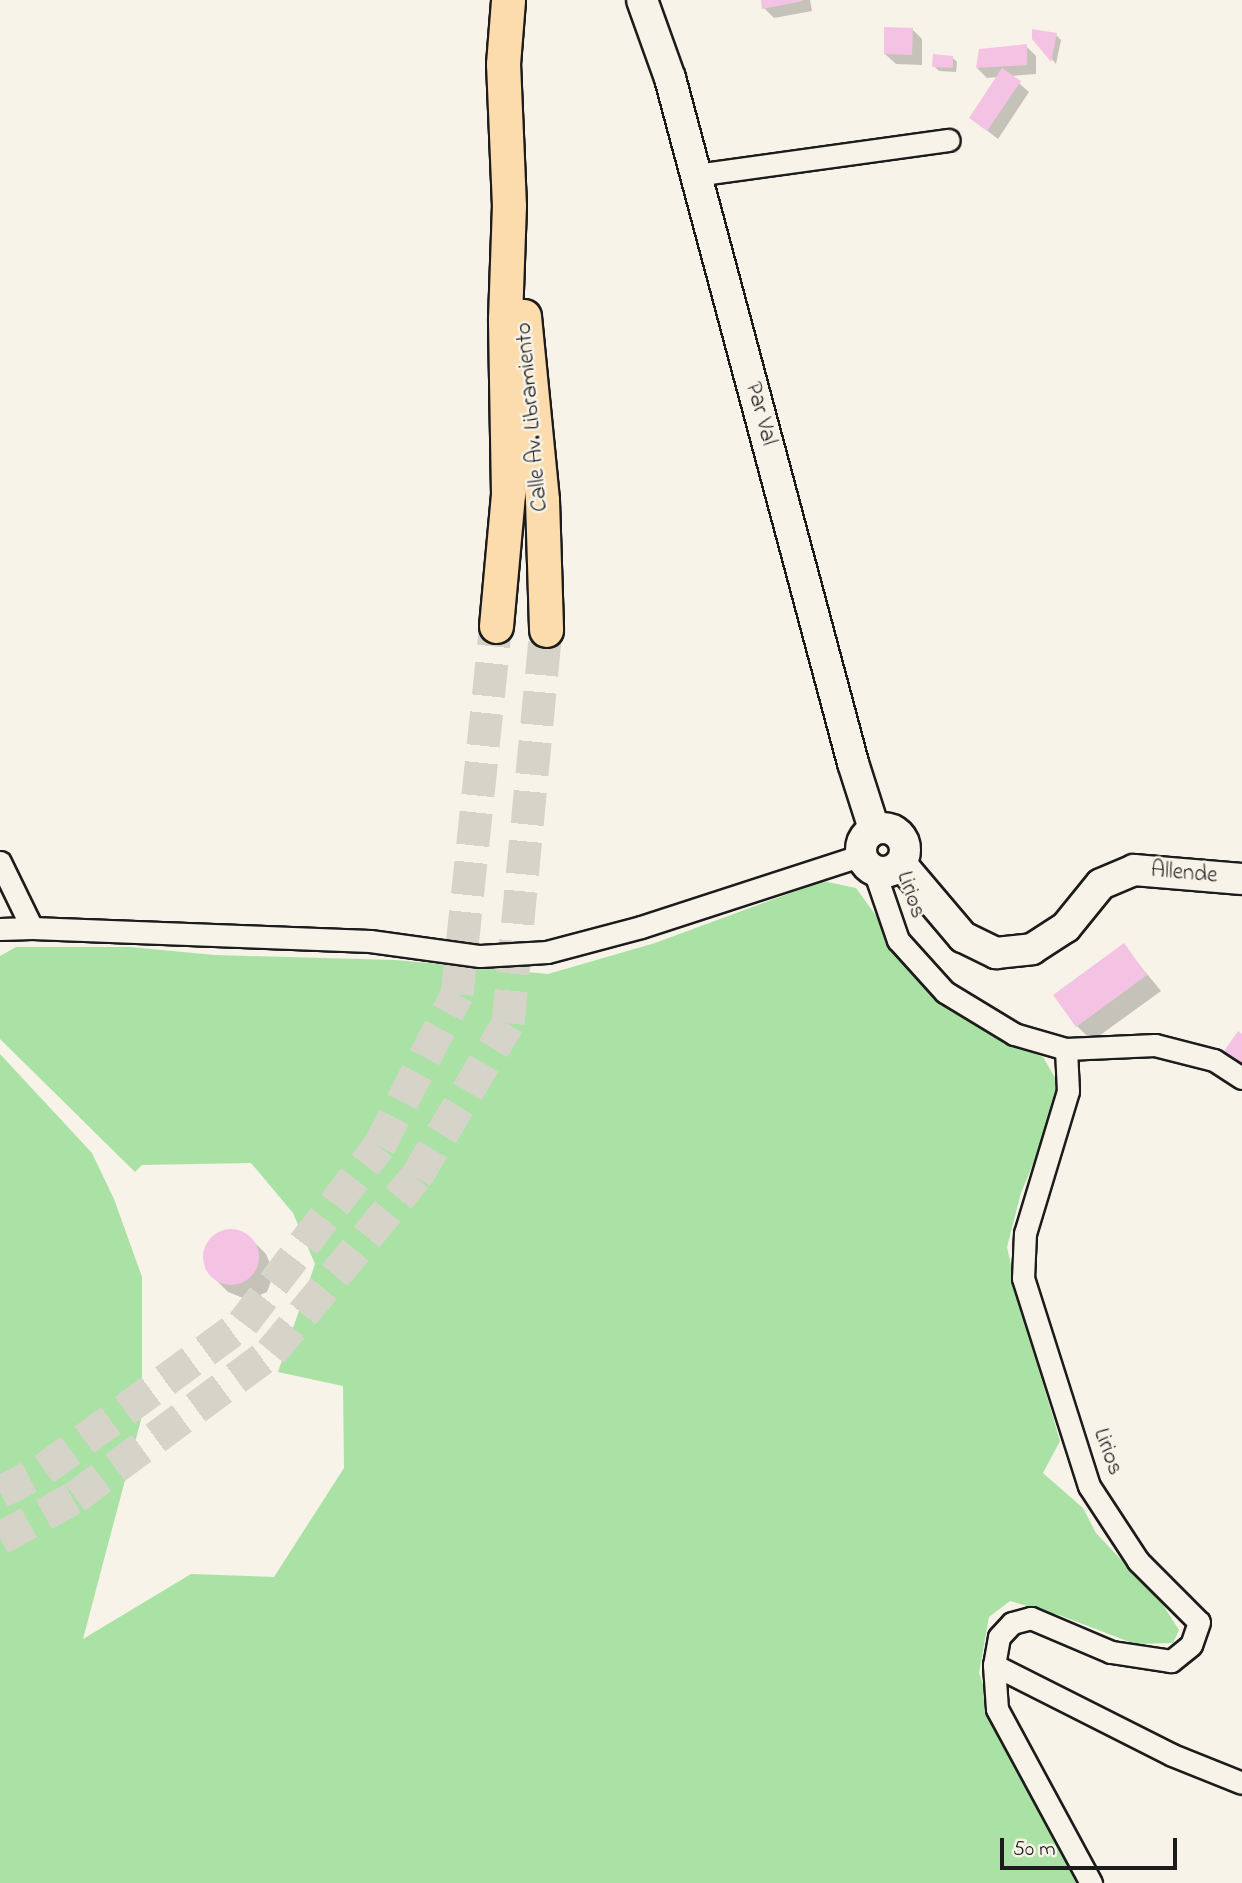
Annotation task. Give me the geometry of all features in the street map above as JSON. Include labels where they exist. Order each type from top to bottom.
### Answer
[{"type":"main road","name":"Calle Av. Libramiento","points":[[496,626],[508,494],[505,319],[509,206],[503,64],[508,0]]},
{"type":"main road","name":"Calle Av. Libramiento","points":[[509,206],[526,325],[542,500],[546,630]]},
{"type":"street","name":"Par Val","points":[[642,0],[670,78],[878,854]]},
{"type":"street","points":[[696,175],[949,140]]},
{"type":"street","points":[[0,929],[370,941],[480,956],[547,952],[641,927],[878,854]]},
{"type":"street","name":"Allende","points":[[878,854],[963,937],[996,953],[1032,949],[1066,927],[1101,884],[1134,870],[1242,879]]},
{"type":"street","name":"Lirios","points":[[878,854],[898,940],[945,992],[1014,1034],[1066,1049],[1068,1091],[1025,1233],[1023,1278],[1089,1486],[1138,1561],[1199,1622],[1191,1645],[1171,1661],[1111,1651],[1031,1618],[1012,1623],[999,1637],[994,1665],[997,1709],[1091,1883]]},
{"type":"street","points":[[0,862],[32,928]]},
{"type":"street","points":[[1066,1049],[1156,1045],[1214,1060],[1242,1078]]},
{"type":"street","points":[[994,1665],[1172,1755],[1242,1783]]},
{"type":"green space","points":[[823,881],[856,888],[919,975],[983,1030],[1043,1057],[1060,1086],[1048,1128],[1021,1193],[1007,1247],[1020,1306],[1060,1441],[1043,1473],[1083,1508],[1096,1533],[1161,1602],[1179,1630],[1173,1643],[1135,1644],[1059,1615],[1010,1601],[989,1617],[979,1673],[1009,1757],[1077,1883],[0,1883],[0,1054],[92,1153],[114,1199],[142,1277],[142,1416],[83,1639],[191,1574],[274,1577],[344,1468],[343,1386],[278,1372],[315,1264],[293,1213],[251,1163],[142,1165],[135,1172],[0,1039],[0,956],[16,947],[130,947],[215,955],[395,960],[548,974],[655,943]]},
{"type":"building","points":[[761,0],[803,0],[803,1],[762,9]]},
{"type":"building","points":[[884,27],[913,28],[912,55],[884,54]]},
{"type":"building","points":[[1032,29],[1057,33],[1051,62],[1032,39]]},
{"type":"building","points":[[1027,44],[1027,65],[976,68],[979,49]]},
{"type":"building","points":[[933,54],[953,56],[953,68],[932,67]]},
{"type":"building","points":[[1002,68],[1021,81],[987,131],[969,118]]},
{"type":"building","points":[[1124,943],[1147,975],[1076,1027],[1053,995]]},
{"type":"building","points":[[1238,1031],[1242,1034],[1242,1068],[1222,1054]]},
{"type":"building","points":[[225,1229],[237,1229],[247,1233],[255,1241],[259,1257],[255,1273],[247,1281],[237,1285],[225,1285],[215,1281],[207,1273],[203,1263],[203,1251],[207,1241],[215,1233]]},
{"type":"tunnel","points":[[0,1492],[44,1469],[243,1323],[379,1146],[457,994],[496,626]]},
{"type":"tunnel","points":[[0,1538],[75,1497],[271,1352],[416,1177],[508,1023],[546,630]]}]
